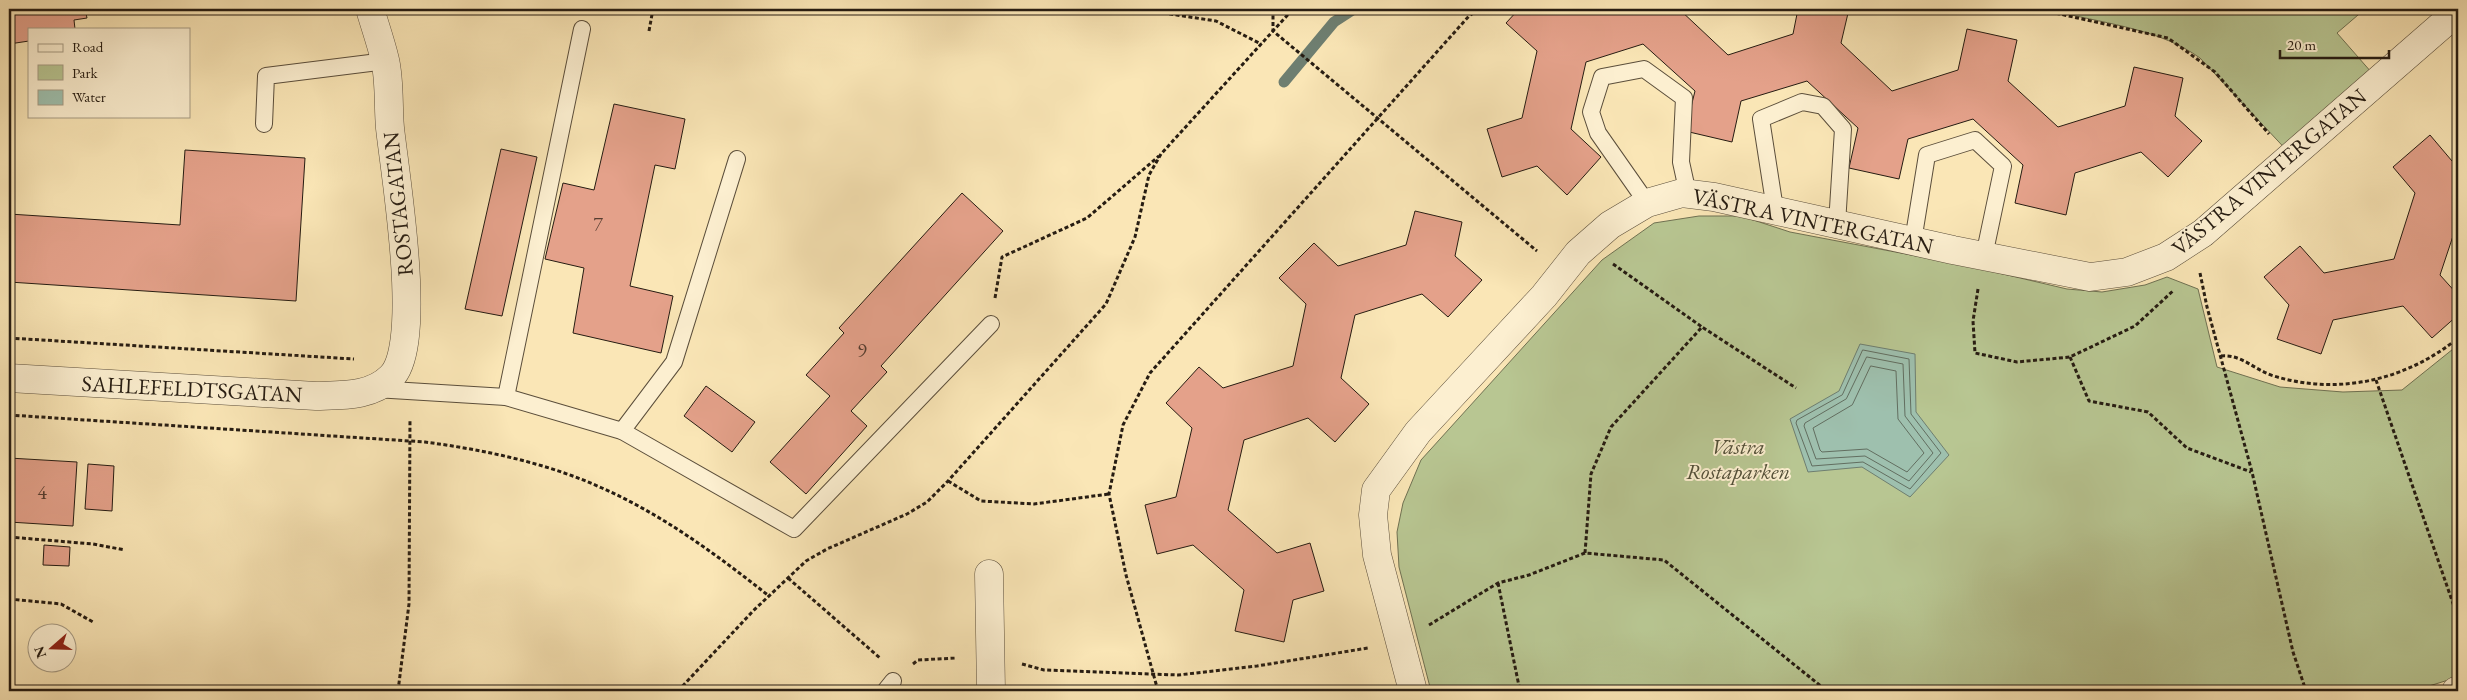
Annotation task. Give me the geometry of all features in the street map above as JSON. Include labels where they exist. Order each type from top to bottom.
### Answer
[{"type":"street","name":"ROSTAGATAN","points":[[370,9],[386,61],[406,280],[406,330],[400,362],[392,377],[374,389]]},
{"type":"street","name":"VÄSTRA VINTERGATAN","points":[[1413,691],[1377,555],[1373,515],[1376,490],[1418,432],[1544,296],[1587,246],[1610,225],[1647,203],[1682,193],[1775,210],[1913,241],[2090,277],[2127,272],[2166,257],[2203,233],[2458,11]]},
{"type":"street","name":"SAHLEFELDTSGATAN","points":[[9,378],[316,396],[353,395],[374,389]]},
{"type":"street","points":[[989,574],[991,691]]},
{"type":"lane","points":[[506,397],[582,29]]},
{"type":"lane","points":[[264,124],[266,76],[294,70],[386,61]]},
{"type":"lane","points":[[1647,203],[1598,133],[1591,112],[1602,77],[1644,69],[1684,98],[1681,162],[1688,194]]},
{"type":"lane","points":[[1775,210],[1760,119],[1802,102],[1824,106],[1843,129],[1836,224]]},
{"type":"lane","points":[[1913,241],[1927,155],[1975,140],[2003,166],[1984,256]]},
{"type":"lane","points":[[622,430],[674,362],[737,159]]},
{"type":"lane","points":[[374,389],[506,397],[622,430],[794,529],[991,324]]},
{"type":"path","points":[[649,31],[653,9]]},
{"type":"path","points":[[1137,9],[1216,21],[1261,44]]},
{"type":"path","points":[[1273,9],[1273,31]]},
{"type":"path","points":[[991,324],[1002,256],[1087,218],[1162,154],[1293,9]]},
{"type":"path","points":[[1158,691],[1126,575],[1109,494],[1123,425],[1150,373],[1469,16],[1479,9]]},
{"type":"path","points":[[2037,9],[2168,38],[2215,72],[2290,158]]},
{"type":"path","points":[[1273,31],[1563,272]]},
{"type":"path","points":[[678,691],[769,596],[806,561],[907,514],[927,502],[948,481],[1106,304],[1136,238],[1149,175],[1162,154]]},
{"type":"path","points":[[2184,245],[2196,254],[2207,306],[2252,472],[2293,652],[2306,691]]},
{"type":"path","points":[[1587,246],[1702,327],[1796,388]]},
{"type":"path","points":[[1984,256],[1973,321],[1975,353],[2017,362],[2070,357],[2135,326],[2172,293],[2177,285]]},
{"type":"path","points":[[1585,553],[1591,474],[1612,427],[1702,327]]},
{"type":"path","points":[[9,338],[400,362]]},
{"type":"path","points":[[2221,356],[2232,355],[2261,371],[2296,381],[2349,383],[2376,380],[2418,365],[2458,338]]},
{"type":"path","points":[[2070,357],[2089,401],[2148,412],[2187,448],[2252,472]]},
{"type":"path","points":[[2376,380],[2458,618]]},
{"type":"path","points":[[398,691],[409,604],[411,391]]},
{"type":"path","points":[[9,415],[410,441],[464,447],[533,463],[601,487],[637,505],[720,558],[769,596]]},
{"type":"path","points":[[948,481],[981,501],[1034,504],[1109,494]]},
{"type":"path","points":[[9,537],[93,544],[125,550]]},
{"type":"path","points":[[788,578],[882,660],[889,686],[918,660],[990,656],[1044,670],[1178,675],[1257,666],[1399,643],[1498,584],[1529,575],[1585,553],[1664,560],[1827,691]]},
{"type":"path","points":[[1498,584],[1520,691]]},
{"type":"path","points":[[9,599],[61,604],[93,622]]},
{"type":"path","points":[[9,683],[21,691]]},
{"type":"green space","points":[[2063,9],[2365,9],[2337,33],[2379,81],[2293,157],[2200,58],[2185,48],[2152,34],[2063,13]]},
{"type":"green space","name":"Västra Rostaparken","points":[[1699,216],[1741,216],[1790,232],[1969,266],[2067,289],[2102,292],[2145,285],[2167,277],[2198,289],[2217,367],[2280,387],[2343,392],[2402,390],[2458,345],[2458,677],[2413,691],[1431,691],[1399,567],[1397,532],[1403,503],[1421,460],[1602,260],[1654,223]]},
{"type":"water","points":[[1860,344],[1915,354],[1916,412],[1949,455],[1910,497],[1862,467],[1808,472],[1790,419],[1839,391]]},
{"type":"building","points":[[9,9],[85,9],[87,18],[74,20],[75,28],[28,28],[28,41],[9,44]]},
{"type":"building","points":[[1519,9],[1566,9],[1571,13],[1585,9],[1679,9],[1728,55],[1793,34],[1798,9],[1849,9],[1841,43],[1892,91],[1958,70],[1967,29],[2017,40],[2008,81],[2058,127],[2125,106],[2134,67],[2183,78],[2175,116],[2202,141],[2168,177],[2141,152],[2075,173],[2066,215],[2015,203],[2023,165],[1973,119],[1908,139],[1899,179],[1849,168],[1858,128],[1807,81],[1741,101],[1732,142],[1685,131],[1695,91],[1643,44],[1586,62],[1571,129],[1601,157],[1567,195],[1537,166],[1502,177],[1487,129],[1522,118],[1537,51],[1506,23]]},
{"type":"building","points":[[614,104],[685,119],[675,169],[655,165],[630,286],[673,296],[661,353],[573,333],[584,268],[545,259],[563,183],[594,190]]},
{"type":"building","points":[[2430,135],[2452,161],[2458,160],[2458,221],[2440,275],[2458,295],[2458,315],[2432,338],[2403,306],[2333,320],[2321,354],[2277,339],[2289,305],[2264,277],[2300,246],[2324,273],[2394,259],[2415,193],[2393,167]]},
{"type":"building","points":[[501,149],[537,157],[502,316],[465,309]]},
{"type":"building","points":[[185,150],[305,158],[296,301],[9,282],[9,214],[180,225]]},
{"type":"building","points":[[962,193],[1003,231],[881,366],[887,372],[851,411],[867,426],[806,494],[770,462],[830,396],[806,375],[844,333],[839,328]]},
{"type":"building","points":[[1415,211],[1462,222],[1455,256],[1482,280],[1448,317],[1422,294],[1355,315],[1341,378],[1369,404],[1335,442],[1308,418],[1244,440],[1228,510],[1277,553],[1310,543],[1324,591],[1293,600],[1284,642],[1235,631],[1244,590],[1193,545],[1157,554],[1145,505],[1176,497],[1192,428],[1166,403],[1199,367],[1223,388],[1293,366],[1306,304],[1279,278],[1314,243],[1338,266],[1406,245]]},
{"type":"building","points":[[706,386],[755,422],[732,452],[684,416]]},
{"type":"building","points":[[9,458],[77,462],[73,526],[9,522]]},
{"type":"building","points":[[88,464],[114,466],[112,511],[85,509]]},
{"type":"building","points":[[44,545],[70,547],[69,566],[43,565]]},
{"type":"waterway","points":[[1284,82],[1334,22],[1354,9]]}]
